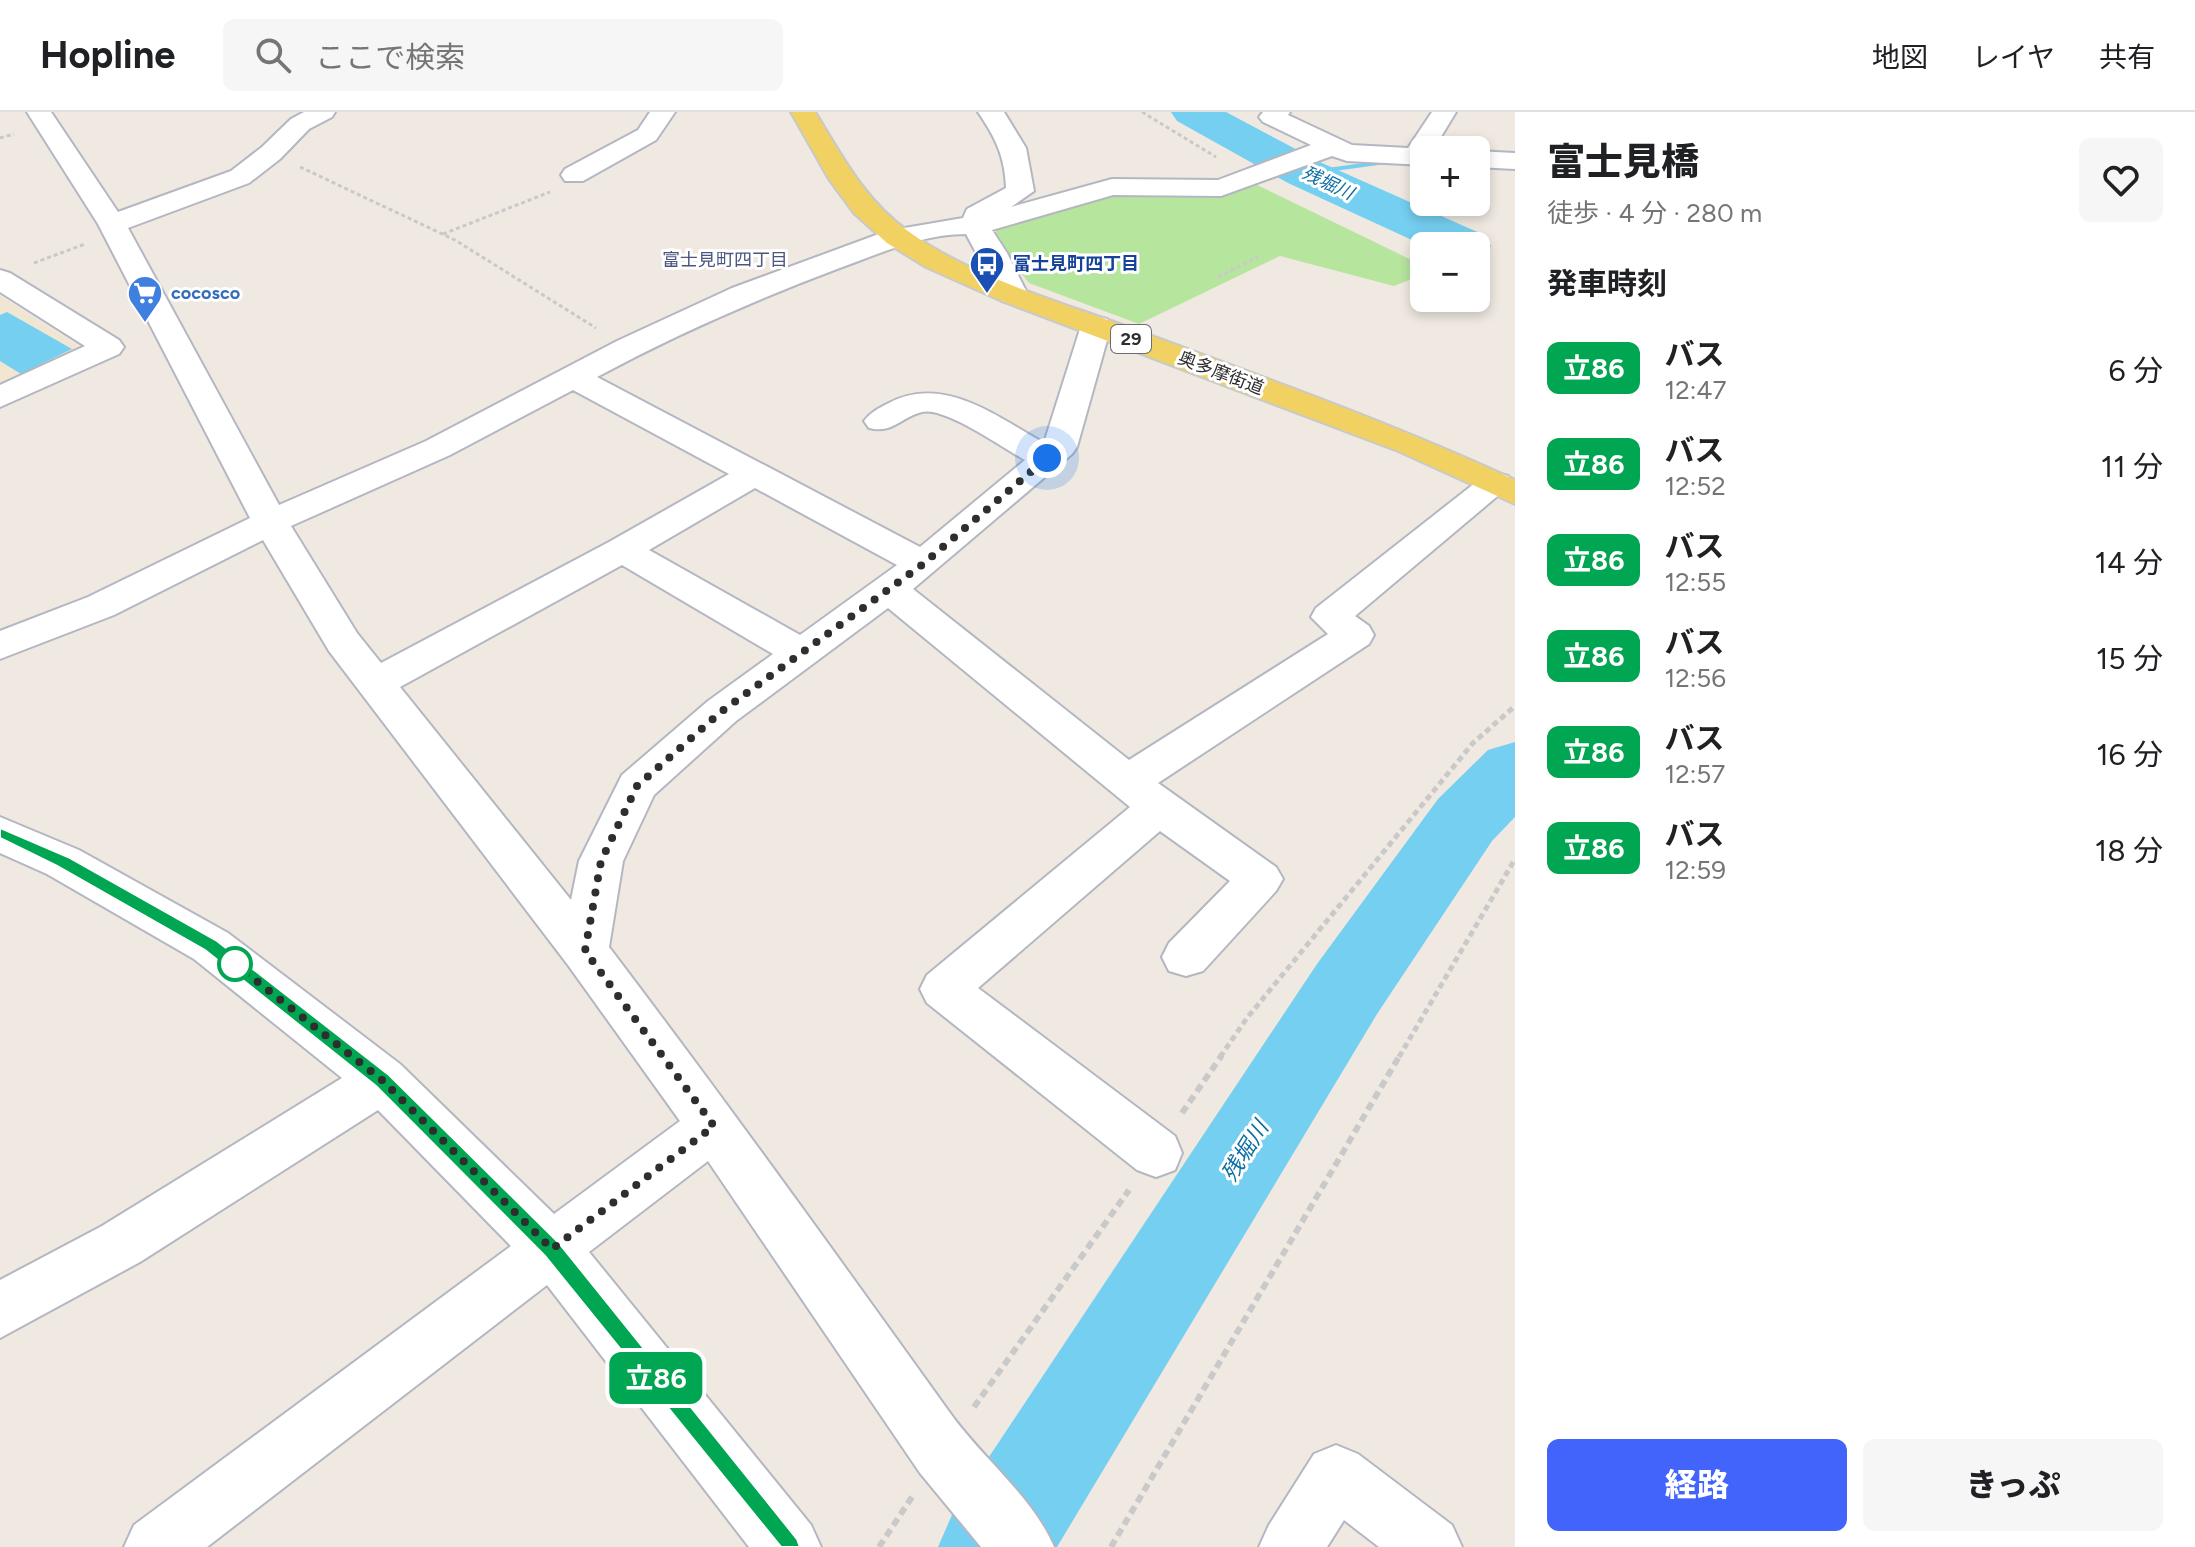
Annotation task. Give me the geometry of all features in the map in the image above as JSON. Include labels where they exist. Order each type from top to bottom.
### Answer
[{"type":"main road","name":"奥多摩街道","points":[[803,112],[851,193],[897,237],[936,261],[1013,295],[1410,444],[1506,488]]},
{"type":"street","points":[[39,112],[114,227],[270,522],[343,642],[585,951],[714,1126],[941,1452],[1022,1547]]},
{"type":"street","points":[[114,227],[240,177],[271,153],[300,124],[323,112]]},
{"type":"street","points":[[574,175],[647,135],[663,112]]},
{"type":"street","points":[[990,112],[1002,123],[1019,165],[1020,191],[977,215],[975,226],[993,253],[1013,295]]},
{"type":"street","points":[[1278,112],[1272,117],[1347,153],[1410,156]]},
{"type":"street","points":[[1431,136],[1444,112]]},
{"type":"street","points":[[0,646],[101,606],[270,522],[438,448],[628,348],[743,294],[897,237],[955,226],[975,226],[1112,187],[1221,188],[1239,184],[1255,174],[1333,146]]},
{"type":"street","points":[[1490,160],[1515,161]]},
{"type":"street","points":[[0,279],[108,347]]},
{"type":"street","points":[[585,951],[601,861],[637,786],[722,711],[923,564],[1060,447],[1096,326]]},
{"type":"street","points":[[0,397],[108,347],[167,329]]},
{"type":"street","points":[[575,378],[923,564]]},
{"type":"street","points":[[881,421],[914,401],[936,401],[948,404],[1047,458]]},
{"type":"street","points":[[375,683],[622,550],[754,474]]},
{"type":"street","points":[[1156,1153],[944,989],[1144,794],[1355,635],[1330,617],[1506,488]]},
{"type":"street","points":[[622,550],[801,653]]},
{"type":"street","points":[[887,588],[1144,794],[1260,879],[1186,957]]},
{"type":"street","points":[[0,834],[63,862],[211,946],[382,1080],[552,1249],[789,1547]]},
{"type":"street","points":[[0,1310],[121,1244],[382,1080]]},
{"type":"street","points":[[156,1547],[714,1126]]},
{"type":"street","points":[[1291,1547],[1336,1476],[1430,1547]]},
{"type":"path","points":[[1142,112],[1255,174]]},
{"type":"path","points":[[271,153],[442,234],[628,348]]},
{"type":"path","points":[[442,234],[556,190],[574,175]]},
{"type":"path","points":[[29,266],[114,227]]},
{"type":"path","points":[[1218,277],[1258,257]]},
{"type":"path","points":[[1111,1547],[1515,859]]},
{"type":"shaded area","points":[[0,296],[81,348],[0,392]]},
{"type":"green space","points":[[1253,183],[1410,259],[1410,280],[1394,286],[1280,256],[1139,324],[1029,283],[993,237],[999,226],[1127,192]]},
{"type":"water","points":[[7,312],[72,349],[21,374],[0,361],[0,315]]},
{"type":"waterway","name":"残堀川","points":[[1193,112],[1305,173],[1435,232]]},
{"type":"waterway","points":[[1305,173],[1393,161],[1410,162]]},
{"type":"waterway","name":"残堀川","points":[[994,1547],[1347,989],[1465,820],[1515,769]]},
{"type":"bus line","name":"立86","points":[[0,834],[63,862],[211,946],[382,1080],[552,1249],[789,1547]]},
{"type":"place","name":"富士見町四丁目","points":[[987,295]]},
{"type":"place","name":"cocosco","points":[[145,324]]},
{"type":"district","name":"富士見町四丁目","points":[[725,260]]},
{"type":"route","points":[[235,964],[382,1080],[552,1249],[714,1126],[585,951],[601,861],[637,786],[722,711],[923,564],[1047,458]]}]
